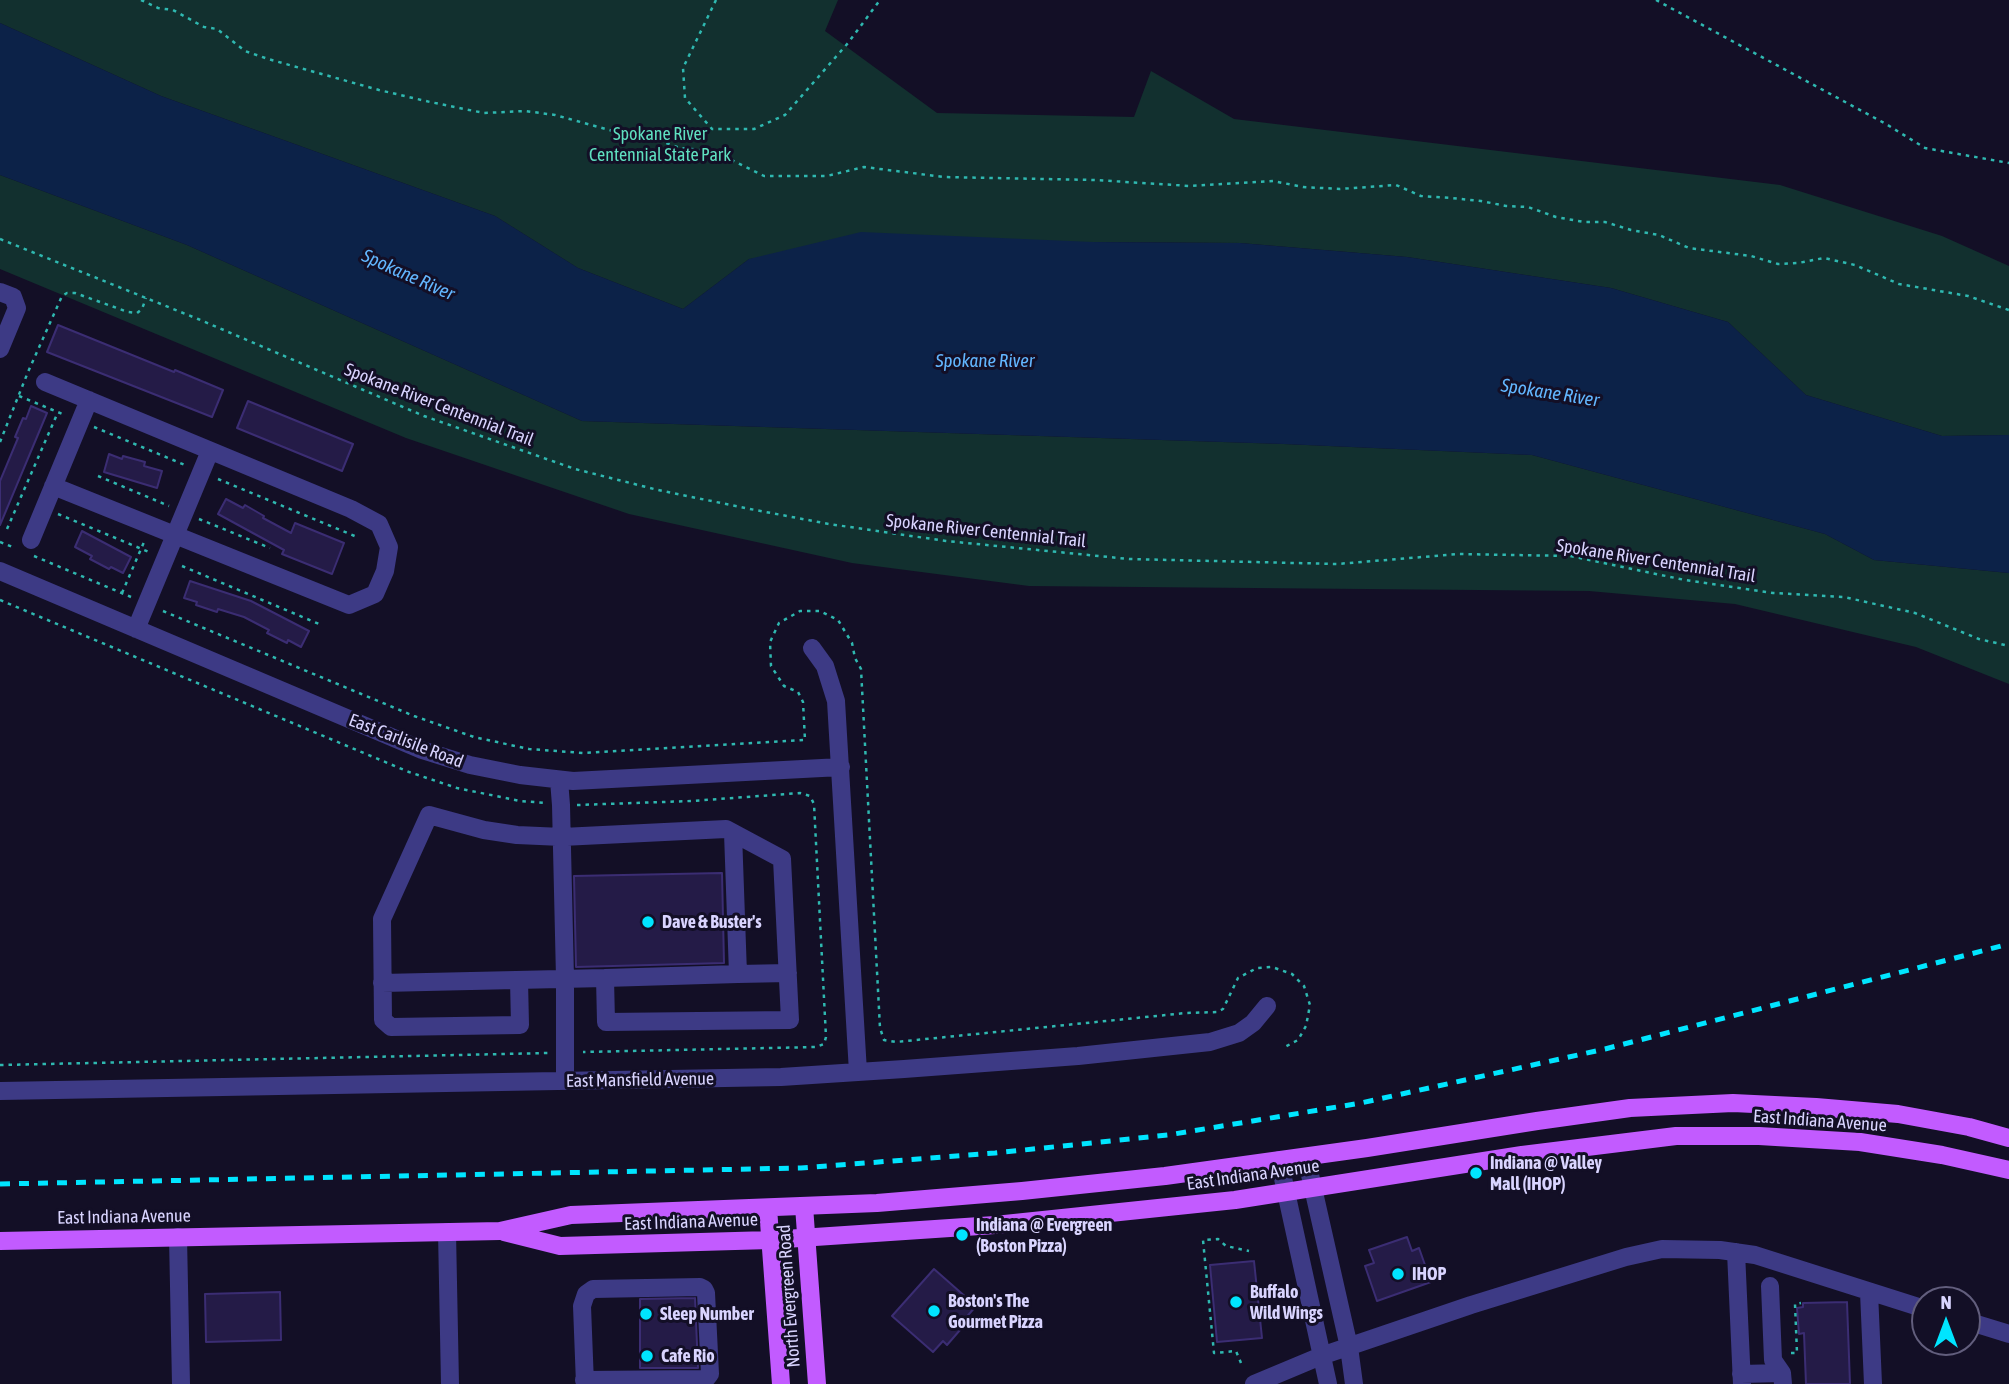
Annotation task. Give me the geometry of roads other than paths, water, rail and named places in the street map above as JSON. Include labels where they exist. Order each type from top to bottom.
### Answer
[{"type":"main road","name":"East Indiana Avenue","points":[[0,1241],[500,1231],[571,1215],[877,1203],[1165,1176],[1630,1108],[1733,1103],[1898,1114],[1969,1127],[2009,1138]]},
{"type":"main road","name":"East Indiana Avenue","points":[[500,1231],[560,1246],[770,1240],[995,1225],[1285,1194],[1522,1155],[1676,1136],[1759,1136],[1860,1142],[1942,1155],[2009,1170]]},
{"type":"main road","name":"North Evergreen Road","points":[[804,1206],[817,1384]]},
{"type":"main road","name":"North Evergreen Road","points":[[768,1208],[779,1382]]},
{"type":"street","points":[[0,292],[13,297],[17,308],[0,349]]},
{"type":"street","points":[[45,382],[351,509],[379,524],[389,547],[385,571],[375,594],[349,605],[53,486]]},
{"type":"street","points":[[29,549],[89,400]]},
{"type":"street","points":[[136,628],[210,451]]},
{"type":"street","name":"East Carlisile Road","points":[[0,571],[422,750],[470,765],[520,775],[572,781],[841,767]]},
{"type":"street","points":[[812,648],[825,666],[836,701],[858,1072]]},
{"type":"street","points":[[559,780],[565,1081]]},
{"type":"street","points":[[519,980],[520,1025],[391,1027],[383,1020],[382,919],[429,815],[484,830],[517,835],[562,837],[726,829],[782,859],[790,1020],[606,1021],[605,978]]},
{"type":"street","points":[[733,833],[738,974]]},
{"type":"street","points":[[382,982],[788,972]]},
{"type":"street","name":"East Mansfield Avenue","points":[[0,1091],[780,1077],[858,1072],[1078,1056],[1210,1042],[1239,1033],[1253,1023],[1267,1006]]},
{"type":"street","points":[[1306,1157],[1349,1347],[1354,1384]]},
{"type":"street","points":[[1279,1160],[1328,1384]]},
{"type":"street","points":[[447,1232],[450,1384]]},
{"type":"street","points":[[178,1237],[181,1384]]},
{"type":"street","points":[[1254,1384],[1321,1356],[1471,1305],[1638,1254],[1672,1248],[1736,1252],[1766,1258],[1911,1305]]},
{"type":"street","points":[[1736,1252],[1742,1379],[1782,1379],[1773,1360],[1770,1286]]},
{"type":"street","points":[[593,1289],[705,1289],[709,1374],[706,1379],[584,1382],[582,1306],[586,1294],[593,1289]]},
{"type":"street","points":[[1869,1292],[1873,1384]]},
{"type":"street","points":[[1981,1325],[2009,1334]]},
{"type":"water","name":"Spokane River","points":[[0,23],[161,96],[495,216],[578,268],[683,309],[749,259],[861,232],[1093,242],[1240,243],[1407,257],[1611,288],[1728,322],[1806,395],[1942,436],[2009,435],[2009,573],[1874,560],[1825,534],[1532,455],[1284,444],[582,421],[187,245],[0,175]]},
{"type":"railway","points":[[0,1184],[801,1168],[995,1153],[1168,1135],[1361,1103],[1605,1049],[2009,944]]},
{"type":"place","name":"Dave & Buster's","points":[[648,922]]},
{"type":"place","name":"Indiana @ Valley Mall (IHOP)","points":[[1476,1173]]},
{"type":"place","name":"Indiana @ Evergreen (Boston Pizza)","points":[[962,1235]]},
{"type":"place","name":"IHOP","points":[[1398,1274]]},
{"type":"place","name":"Buffalo Wild Wings","points":[[1236,1302]]},
{"type":"place","name":"Boston's The Gourmet Pizza","points":[[934,1311]]},
{"type":"place","name":"Sleep Number","points":[[646,1314]]},
{"type":"place","name":"Cafe Rio","points":[[647,1356]]},
{"type":"park label","name":"Spokane River Centennial State Park","points":[[660,144]]}]
